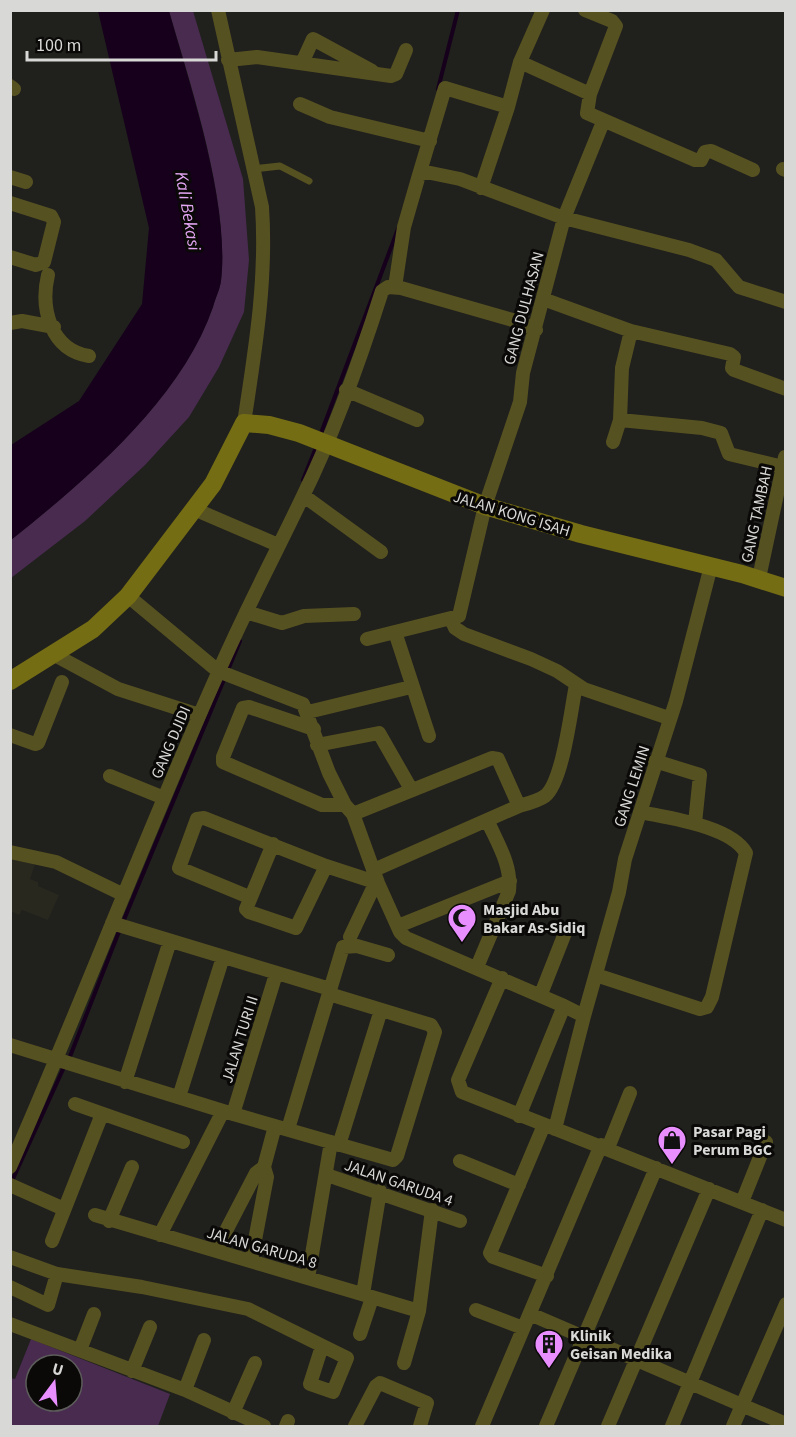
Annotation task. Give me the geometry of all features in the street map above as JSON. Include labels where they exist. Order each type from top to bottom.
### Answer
[{"type":"street","points":[[10,681],[93,629],[128,596],[164,545],[194,509],[226,461],[244,423],[260,313],[265,253],[262,207],[218,10]]},
{"type":"street","points":[[481,188],[508,108],[520,62],[543,10]]},
{"type":"street","points":[[585,10],[614,22],[616,26],[590,94],[586,112],[603,122],[695,160],[701,160],[705,152],[711,151],[753,170]]},
{"type":"street","points":[[302,63],[313,39],[381,75]]},
{"type":"street","points":[[228,60],[257,57],[381,75],[396,74],[406,50]]},
{"type":"street","points":[[520,62],[590,94]]},
{"type":"street","points":[[508,108],[445,88],[404,227],[395,287],[516,321],[536,330]]},
{"type":"street","points":[[300,104],[330,117],[430,141]]},
{"type":"street","name":"GANG DULHASAN","points":[[451,619],[459,616],[485,506],[520,402],[523,373],[564,218],[603,122]]},
{"type":"street","points":[[422,170],[460,179],[564,218],[710,257],[719,263],[739,287],[786,302]]},
{"type":"street","points":[[10,177],[26,182]]},
{"type":"street","points":[[10,203],[49,215],[54,222],[44,262],[36,264],[10,257]]},
{"type":"street","points":[[48,275],[44,298],[54,327],[65,348],[75,354],[89,356]]},
{"type":"street","name":"GANG DJIDI","points":[[10,1167],[218,671],[278,544],[304,496],[321,441],[366,342],[382,291],[388,287],[395,287]]},
{"type":"street","points":[[543,299],[631,331],[730,354],[734,357],[732,368],[734,370],[786,389]]},
{"type":"street","points":[[10,323],[22,321],[54,327]]},
{"type":"street","points":[[613,442],[620,420],[622,368],[631,331]]},
{"type":"street","points":[[346,390],[417,420]]},
{"type":"street","points":[[620,420],[717,431],[724,436],[726,451],[734,457],[779,466],[785,461]]},
{"type":"street","name":"JALAN KONG ISAH","points":[[244,423],[268,425],[321,441],[485,506],[580,534],[759,578],[786,588]]},
{"type":"street","name":"GANG TAMBAH","points":[[759,578],[785,461]]},
{"type":"street","points":[[304,496],[381,552]]},
{"type":"street","points":[[194,509],[278,544]]},
{"type":"street","name":"GANG LEMIN","points":[[547,1276],[493,1257],[490,1253],[519,1185],[550,1127],[596,975],[619,892],[625,859],[669,718],[711,566]]},
{"type":"street","points":[[128,596],[218,671],[297,701],[308,712],[317,745],[349,810],[376,879],[406,938],[541,994],[584,1016]]},
{"type":"street","points":[[246,612],[282,623],[304,616],[354,614]]},
{"type":"street","points":[[367,639],[451,619],[455,628],[464,634],[531,659],[557,671],[576,685],[669,718]]},
{"type":"street","points":[[395,632],[411,687],[429,736]]},
{"type":"street","points":[[53,654],[118,689],[199,715]]},
{"type":"street","points":[[10,735],[38,743],[62,682]]},
{"type":"street","points":[[350,937],[376,879],[488,822],[544,797],[553,786],[570,724],[576,685]]},
{"type":"street","points":[[308,712],[411,687]]},
{"type":"street","points":[[314,729],[249,707],[243,708],[223,762],[322,805],[349,810],[494,758],[498,759],[519,807]]},
{"type":"street","points":[[317,745],[379,733],[411,789]]},
{"type":"street","points":[[655,761],[700,776],[695,823]]},
{"type":"street","points":[[110,776],[164,798]]},
{"type":"street","points":[[596,975],[700,1010],[707,1007],[746,853],[741,846],[716,831],[695,823],[640,812]]},
{"type":"street","points":[[249,897],[179,868],[196,820],[204,818],[326,867],[376,879]]},
{"type":"street","points":[[477,967],[509,891],[510,881],[510,872],[488,822]]},
{"type":"street","points":[[273,844],[249,897],[246,909],[249,912],[296,928],[326,867]]},
{"type":"street","points":[[10,852],[56,862],[124,895]]},
{"type":"street","points":[[398,926],[510,881]]},
{"type":"street","points":[[10,1045],[387,1161],[395,1158],[435,1037],[431,1025],[112,923]]},
{"type":"street","points":[[541,994],[565,933]]},
{"type":"street","points":[[125,1082],[170,941]]},
{"type":"street","points":[[216,1250],[256,1173],[264,1167],[281,1128],[344,945],[388,956]]},
{"type":"street","points":[[179,1097],[223,957]]},
{"type":"street","name":"JALAN TURI II","points":[[160,1235],[228,1113],[276,974]]},
{"type":"street","points":[[502,978],[458,1083],[462,1092],[786,1220]]},
{"type":"street","points":[[519,1116],[564,1006]]},
{"type":"street","points":[[308,1278],[327,1174],[335,1144],[381,1010]]},
{"type":"street","points":[[482,1426],[523,1328],[630,1093]]},
{"type":"street","points":[[75,1104],[183,1142]]},
{"type":"street","points":[[52,1241],[102,1114]]},
{"type":"street","points":[[742,1202],[766,1142]]},
{"type":"street","points":[[460,1161],[519,1185]]},
{"type":"street","points":[[109,1221],[132,1167]]},
{"type":"street","points":[[251,1261],[267,1177],[264,1167]]},
{"type":"street","points":[[546,1426],[656,1168]]},
{"type":"street","name":"JALAN GARUDA 4","points":[[327,1174],[460,1221]]},
{"type":"street","points":[[11,1188],[64,1209]]},
{"type":"street","points":[[608,1426],[709,1189]]},
{"type":"street","points":[[360,1334],[380,1191]]},
{"type":"street","points":[[404,1363],[419,1311],[432,1210]]},
{"type":"street","points":[[672,1426],[762,1210]]},
{"type":"street","name":"JALAN GARUDA 8","points":[[95,1215],[419,1311]]},
{"type":"street","points":[[10,1257],[57,1274],[142,1287],[248,1309],[322,1346]]},
{"type":"street","points":[[10,1287],[48,1305],[57,1274]]},
{"type":"street","points":[[733,1426],[786,1304]]},
{"type":"street","points":[[476,1310],[523,1328]]},
{"type":"street","points":[[80,1350],[94,1314]]},
{"type":"street","points":[[530,1314],[786,1424]]},
{"type":"street","points":[[10,1324],[185,1390],[264,1426]]},
{"type":"street","points":[[132,1371],[150,1327]]},
{"type":"street","points":[[185,1390],[204,1340]]},
{"type":"street","points":[[233,1413],[255,1363]]},
{"type":"street","points":[[355,1426],[375,1386],[380,1383],[427,1403],[420,1426]]},
{"type":"lane","points":[[252,169],[280,166],[309,181]]},
{"type":"shaded area","points":[[169,11],[193,11],[243,179],[249,260],[244,312],[219,367],[189,417],[145,465],[85,521],[11,578],[11,540],[70,491],[128,436],[155,406],[198,341],[220,287],[222,250],[220,216],[214,181],[207,145]]},
{"type":"shaded area","points":[[10,857],[36,861],[30,879],[38,882],[38,886],[59,895],[48,920],[22,910],[19,915],[11,911]]},
{"type":"shaded area","points":[[31,1339],[66,1353],[25,1353]]},
{"type":"shaded area","points":[[24,1356],[24,1413],[84,1413],[84,1360],[170,1394],[158,1426],[11,1426],[10,1378],[15,1379]]},
{"type":"water","name":"Kali Bekasi","points":[[98,11],[169,11],[197,109],[214,181],[220,216],[221,281],[213,307],[198,341],[155,406],[128,436],[70,491],[11,540],[11,445],[79,401],[142,304],[149,228]]},
{"type":"waterway","points":[[438,89],[458,10]]},
{"type":"waterway","points":[[320,436],[398,229]]},
{"type":"waterway","points":[[303,480],[317,445]]},
{"type":"waterway","points":[[228,670],[240,641]]},
{"type":"waterway","points":[[123,922],[225,677]]},
{"type":"waterway","points":[[69,1059],[120,929]]},
{"type":"waterway","points":[[12,1181],[65,1065]]},
{"type":"place","name":"Masjid Abu Bakar As-Sidiq","points":[[462,944]]},
{"type":"place","name":"Pasar Pagi Perum BGC","points":[[672,1166]]},
{"type":"place","name":"Klinik Geisan Medika","points":[[549,1370]]}]
